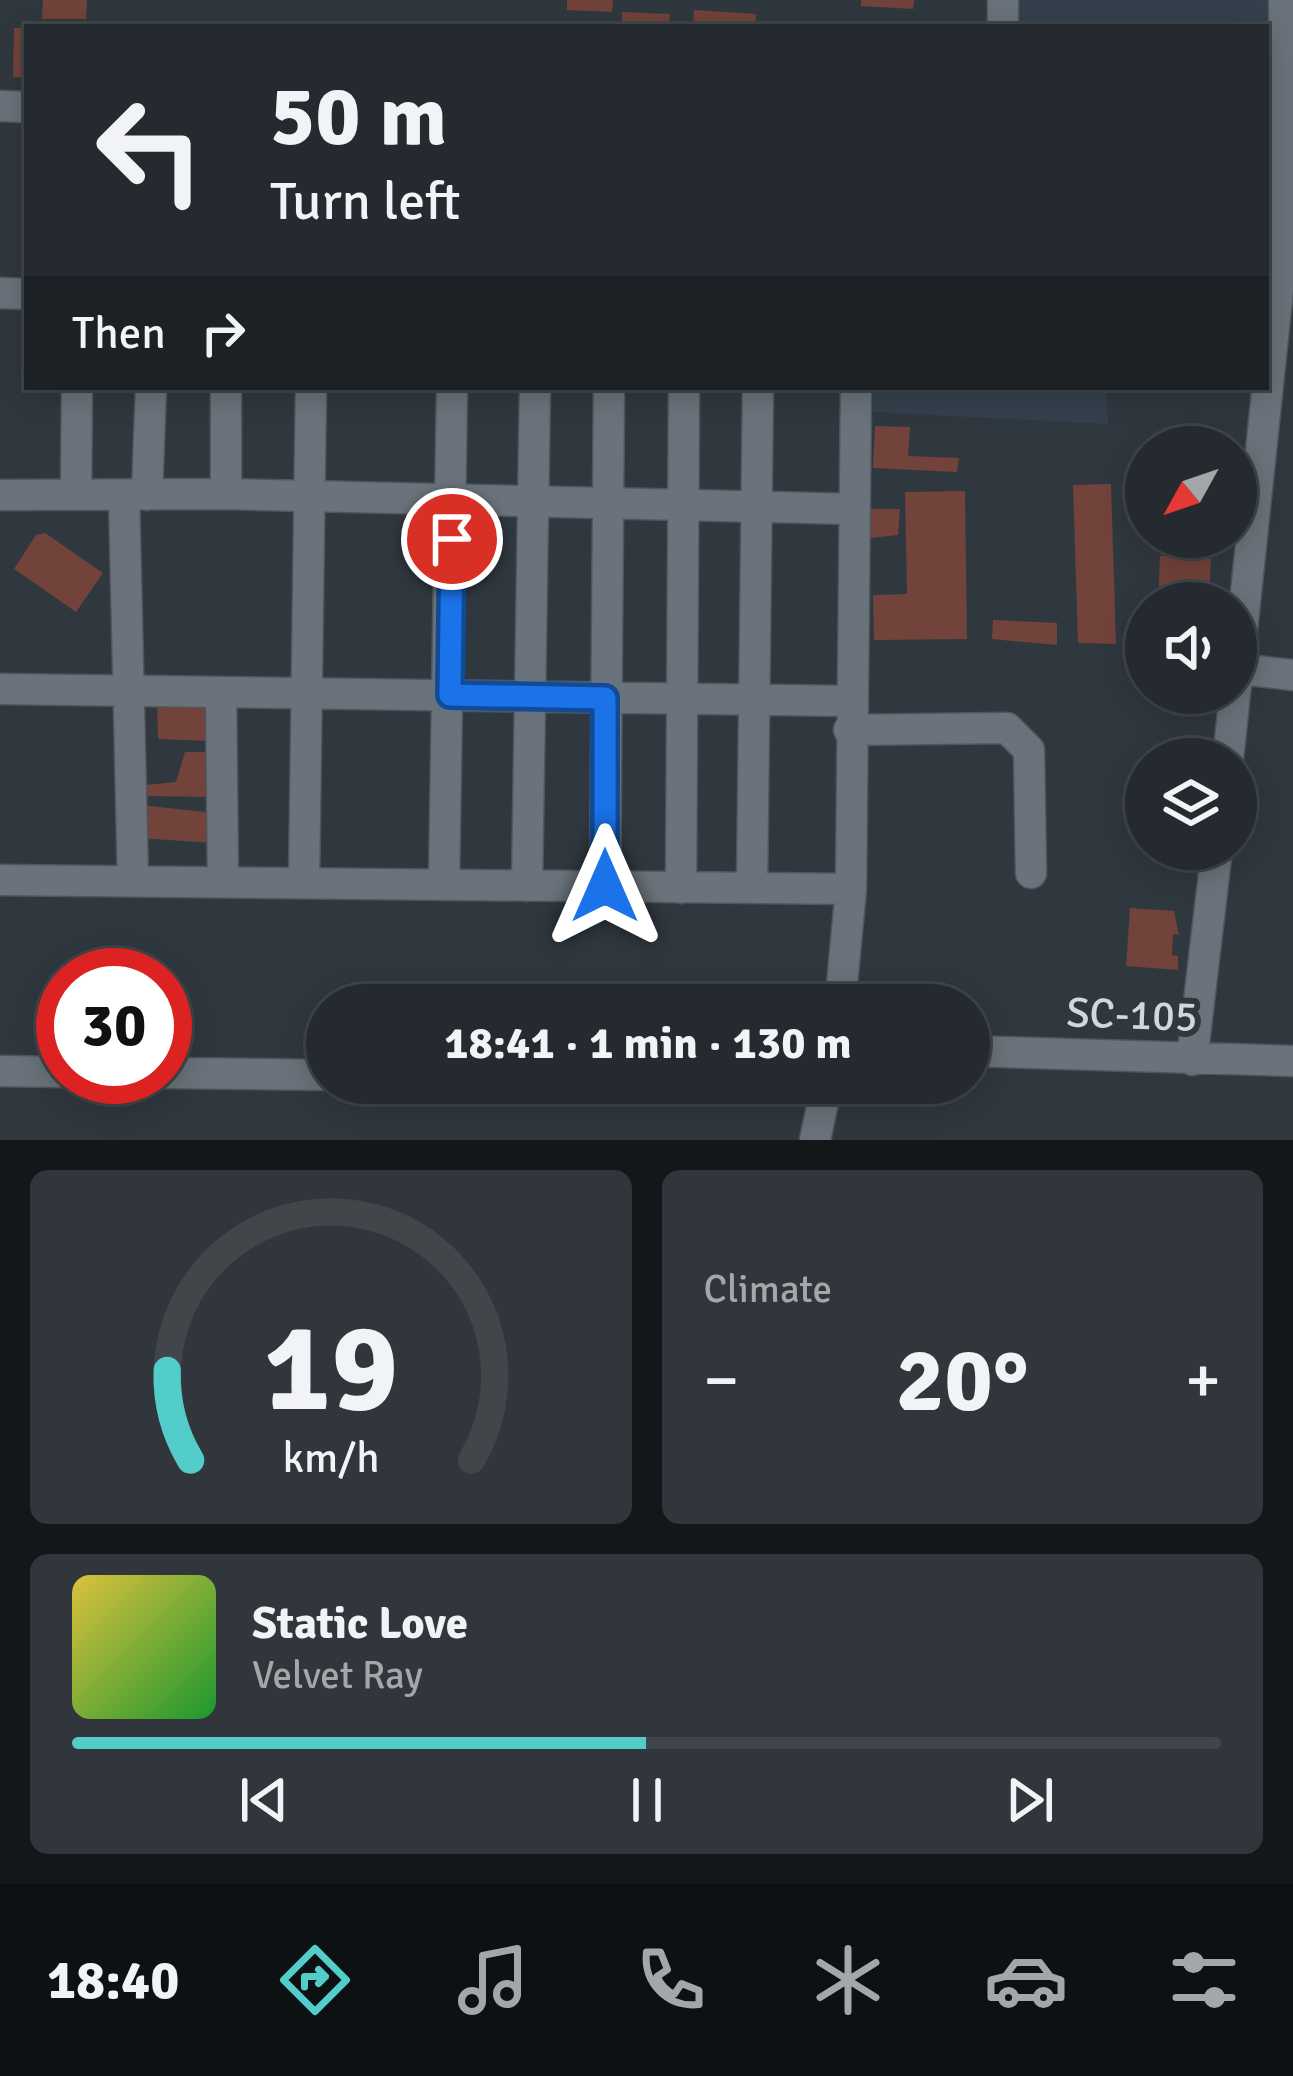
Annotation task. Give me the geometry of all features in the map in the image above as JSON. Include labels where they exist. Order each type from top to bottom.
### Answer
[{"type":"street","points":[[1269,373],[1287,204],[1282,127],[1284,0]]},
{"type":"street","points":[[76,494],[77,390]]},
{"type":"street","points":[[133,881],[128,691],[135,495],[151,390]]},
{"type":"street","points":[[226,390],[226,494]]},
{"type":"street","points":[[304,883],[311,390]]},
{"type":"street","points":[[444,885],[452,390]]},
{"type":"street","points":[[527,886],[535,390]]},
{"type":"street","points":[[605,886],[604,502],[609,390]]},
{"type":"street","points":[[681,888],[684,390]]},
{"type":"street","points":[[752,888],[758,390]]},
{"type":"street","points":[[842,984],[851,890],[849,716],[856,390]]},
{"type":"street","points":[[1247,582],[1267,390]]},
{"type":"street","points":[[0,495],[226,494],[853,509]]},
{"type":"street","points":[[1257,680],[1293,676]]},
{"type":"street","points":[[0,689],[755,700],[849,716],[1007,728],[1021,736],[1029,751],[1031,873]]},
{"type":"street","points":[[221,692],[223,882]]},
{"type":"street","points":[[1192,1060],[1215,870]]},
{"type":"street","points":[[0,880],[851,890]]},
{"type":"street","name":"SC-105","points":[[990,1052],[1293,1061]]},
{"type":"street","points":[[0,1071],[36,1072]]},
{"type":"street","points":[[192,1073],[306,1075]]},
{"type":"street","points":[[815,1140],[822,1104]]},
{"type":"shaded area","points":[[1012,0],[1277,0],[1274,116],[1269,116],[1269,24],[1011,24]]},
{"type":"shaded area","points":[[874,390],[1106,390],[1108,424],[873,412]]},
{"type":"building","points":[[43,0],[87,0],[86,19],[42,19]]},
{"type":"building","points":[[567,0],[613,0],[612,12],[567,10]]},
{"type":"building","points":[[861,0],[914,0],[913,9],[861,6]]},
{"type":"building","points":[[694,10],[756,14],[755,24],[693,24]]},
{"type":"building","points":[[622,12],[670,14],[669,24],[622,24]]},
{"type":"building","points":[[14,28],[24,28],[24,78],[13,77]]},
{"type":"building","points":[[875,426],[910,427],[908,456],[959,458],[957,472],[873,468]]},
{"type":"building","points":[[1111,484],[1116,644],[1078,643],[1073,485]]},
{"type":"building","points":[[965,491],[967,639],[874,640],[873,595],[907,594],[905,492]]},
{"type":"building","points":[[871,509],[900,509],[898,535],[871,538]]},
{"type":"building","points":[[45,533],[103,573],[76,612],[14,569],[36,535]]},
{"type":"building","points":[[1160,558],[1211,559],[1210,582],[1159,582]]},
{"type":"building","points":[[993,620],[1057,623],[1057,645],[992,639]]},
{"type":"building","points":[[157,703],[209,706],[209,741],[158,739]]},
{"type":"building","points":[[185,752],[215,752],[214,797],[144,796],[145,785],[176,782]]},
{"type":"building","points":[[140,805],[215,813],[213,843],[139,838]]},
{"type":"building","points":[[1130,908],[1174,911],[1179,935],[1173,934],[1172,955],[1178,956],[1178,970],[1126,966]]},
{"type":"route","points":[[452,539],[450,695],[605,698],[605,886]]}]
